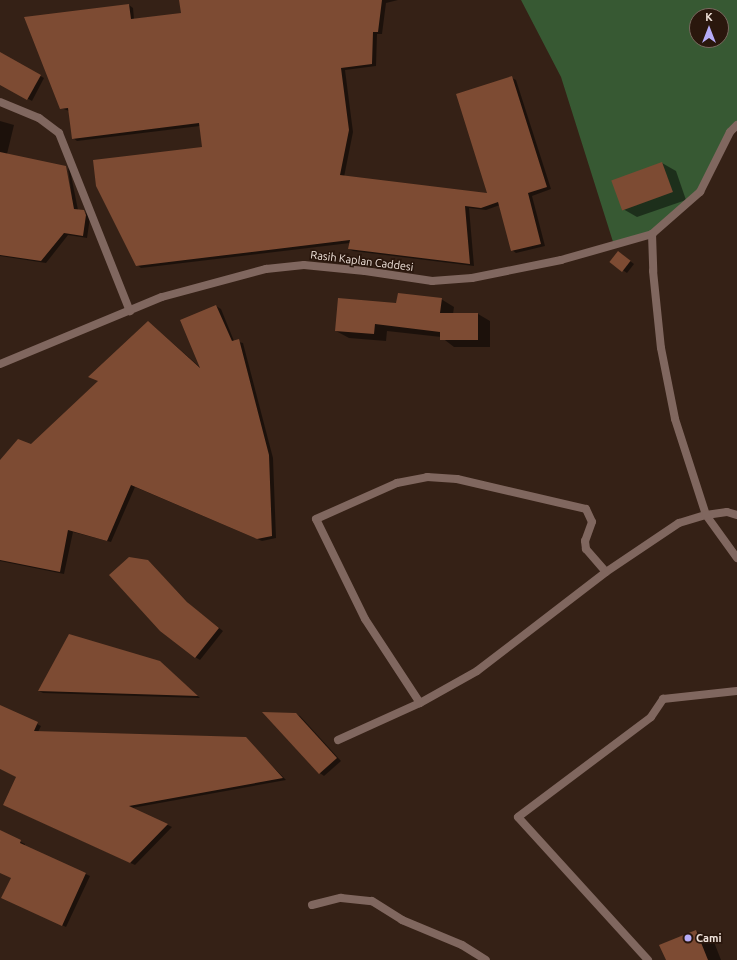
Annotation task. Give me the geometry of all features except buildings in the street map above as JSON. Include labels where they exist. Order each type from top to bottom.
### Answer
[{"type":"street","points":[[0,102],[39,118],[59,133],[130,311]]},
{"type":"street","name":"Rasih Kaplan Caddesi","points":[[0,364],[162,297],[266,269],[304,265],[365,271],[432,281],[472,278],[561,260],[652,234],[700,192],[730,132],[737,125]]},
{"type":"street","points":[[652,234],[653,271],[661,348],[675,419],[706,515],[737,558]]},
{"type":"street","points":[[420,703],[355,602],[316,519],[397,483],[427,477],[457,479],[586,509],[592,522],[585,541],[586,549],[606,572]]},
{"type":"street","points":[[338,740],[420,703],[477,670],[606,572],[679,524],[706,515],[727,512],[737,515]]},
{"type":"street","points":[[648,960],[518,817],[651,717],[663,699],[737,691]]},
{"type":"street","points":[[312,905],[341,898],[372,901],[402,920],[462,945],[486,960]]},
{"type":"green space","points":[[521,0],[737,0],[737,125],[700,192],[652,234],[614,245],[561,77]]},
{"type":"place","name":"Cami","points":[[688,938]]}]
